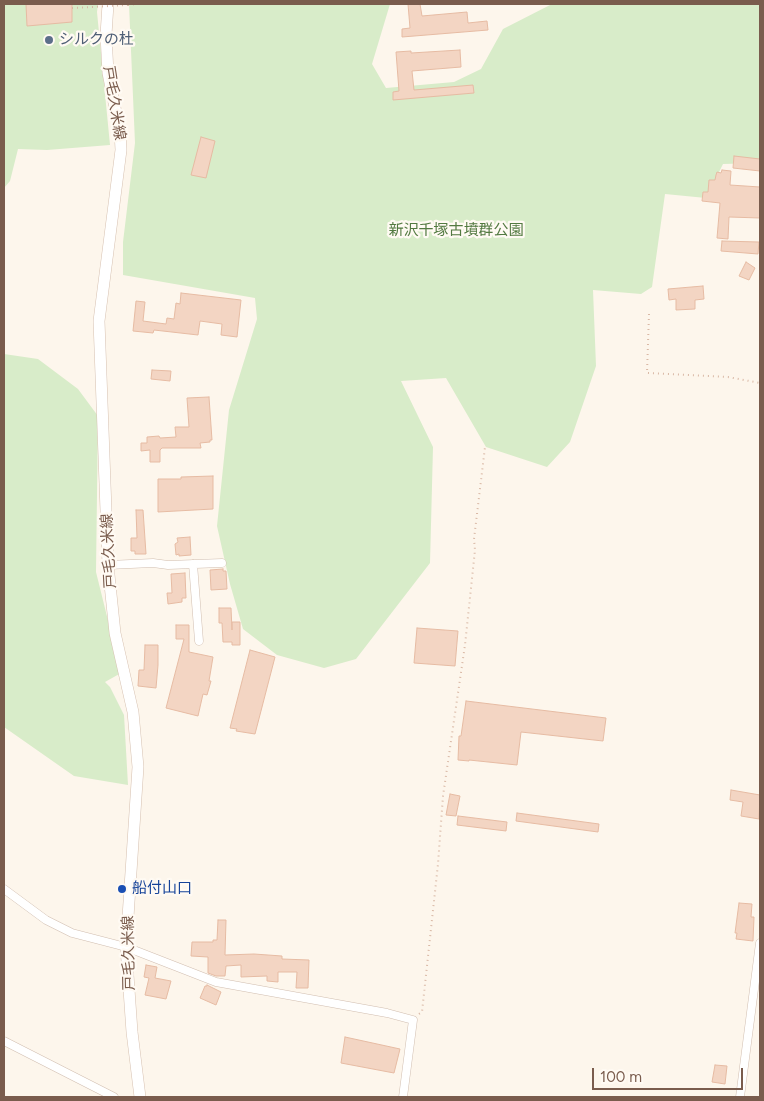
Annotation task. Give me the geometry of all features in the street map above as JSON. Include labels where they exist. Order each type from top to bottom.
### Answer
[{"type":"main road","name":"戸毛久米線","points":[[108,4],[106,35],[108,73],[121,150],[99,321],[108,565],[115,633],[133,712],[138,767],[126,947],[132,1032],[140,1097]]},
{"type":"street","points":[[108,565],[222,563]]},
{"type":"street","points":[[193,564],[199,641]]},
{"type":"street","points":[[4,889],[46,920],[72,933],[126,947],[216,982],[377,1011],[413,1020],[403,1097]]},
{"type":"street","points":[[740,1097],[759,965],[760,943]]},
{"type":"street","points":[[4,1041],[114,1097]]},
{"type":"path","points":[[72,8],[137,4]]},
{"type":"path","points":[[649,314],[647,373],[728,377],[760,383]]},
{"type":"path","points":[[413,1020],[422,1012],[438,864],[443,796],[465,645],[475,550],[474,539],[486,447]]},
{"type":"green space","points":[[4,4],[98,4],[97,12],[110,145],[47,150],[18,149],[10,181],[4,188]]},
{"type":"green space","name":"新沢千塚古墳群公園","points":[[129,4],[390,4],[372,64],[386,88],[454,82],[481,69],[503,29],[552,4],[760,4],[760,163],[723,164],[706,198],[665,194],[652,287],[641,294],[593,290],[596,366],[570,442],[547,467],[486,447],[446,378],[401,381],[433,447],[430,563],[356,659],[324,668],[277,655],[243,629],[230,584],[217,526],[229,410],[257,319],[255,298],[123,275],[123,242],[135,143]]},
{"type":"green space","points":[[4,354],[38,359],[78,389],[98,416],[96,572],[121,673],[105,682],[110,687],[124,715],[128,785],[74,776],[4,727]]},
{"type":"building","points":[[26,4],[72,4],[72,22],[27,26]]},
{"type":"building","points":[[408,4],[420,4],[422,16],[467,12],[468,23],[487,21],[488,30],[402,37],[402,29],[410,28]]},
{"type":"building","points":[[460,50],[461,67],[412,71],[414,90],[473,85],[474,93],[393,100],[393,92],[399,91],[396,52]]},
{"type":"building","points":[[201,137],[215,141],[206,178],[191,175]]},
{"type":"building","points":[[734,156],[760,159],[760,171],[733,168]]},
{"type":"building","points":[[722,170],[731,171],[730,185],[760,187],[760,218],[729,217],[728,239],[717,238],[720,203],[702,201],[703,192],[708,192],[709,180],[715,180],[717,172],[721,173]]},
{"type":"building","points":[[722,241],[759,242],[758,254],[721,251]]},
{"type":"building","points":[[746,262],[755,268],[749,280],[739,276]]},
{"type":"building","points":[[703,286],[704,299],[695,300],[695,309],[676,310],[676,299],[669,300],[668,289]]},
{"type":"building","points":[[181,293],[241,300],[237,337],[221,335],[222,324],[200,321],[198,335],[154,330],[153,333],[133,331],[136,301],[145,302],[143,321],[166,324],[167,318],[174,319],[176,303],[180,304]]},
{"type":"building","points":[[152,370],[171,371],[170,381],[151,379]]},
{"type":"building","points":[[209,397],[212,440],[200,443],[201,448],[162,448],[160,450],[160,462],[150,462],[150,450],[141,451],[141,443],[147,443],[147,437],[176,437],[175,427],[189,427],[187,398]]},
{"type":"building","points":[[213,476],[213,509],[158,512],[158,479]]},
{"type":"building","points":[[136,510],[143,510],[146,554],[135,554],[135,551],[131,551],[131,538],[137,538]]},
{"type":"building","points":[[190,537],[191,555],[176,555],[175,544],[178,542],[177,538]]},
{"type":"building","points":[[223,569],[223,571],[226,571],[227,589],[211,590],[210,570]]},
{"type":"building","points":[[185,573],[186,598],[182,598],[182,602],[168,604],[167,593],[172,593],[171,574]]},
{"type":"building","points":[[219,608],[231,608],[232,630],[232,622],[240,622],[240,645],[232,645],[232,642],[223,642],[222,623],[219,623]]},
{"type":"building","points":[[176,625],[189,625],[189,652],[213,657],[209,681],[211,681],[207,695],[203,694],[198,716],[166,708],[184,639],[176,639]]},
{"type":"building","points":[[417,628],[458,631],[455,666],[414,663]]},
{"type":"building","points":[[145,645],[158,645],[156,688],[138,686],[139,670],[144,670]]},
{"type":"building","points":[[250,650],[275,657],[255,734],[236,731],[237,729],[230,728]]},
{"type":"building","points":[[466,701],[606,718],[603,741],[521,732],[517,765],[458,760],[459,736],[461,736]]},
{"type":"building","points":[[731,790],[760,795],[759,819],[741,816],[743,802],[730,800]]},
{"type":"building","points":[[450,794],[460,796],[456,816],[446,815]]},
{"type":"building","points":[[517,813],[599,824],[598,832],[516,821]]},
{"type":"building","points":[[458,816],[507,822],[506,831],[457,825]]},
{"type":"building","points":[[739,903],[752,904],[751,917],[754,917],[753,941],[736,939]]},
{"type":"building","points":[[218,920],[226,920],[225,955],[254,954],[282,956],[282,959],[309,960],[308,988],[296,988],[297,972],[278,972],[278,982],[267,981],[267,976],[241,977],[241,965],[226,966],[225,976],[216,976],[208,973],[208,957],[191,956],[192,942],[213,942],[213,940],[217,940]]},
{"type":"building","points":[[146,965],[157,967],[155,978],[171,981],[166,999],[145,995],[149,978],[144,977]]},
{"type":"building","points":[[207,985],[221,992],[216,1005],[200,998]]},
{"type":"building","points":[[345,1037],[400,1049],[394,1073],[341,1063]]},
{"type":"building","points":[[715,1065],[727,1066],[725,1084],[712,1082]]},
{"type":"place","name":"シルクの杜","points":[[49,40]]},
{"type":"place","name":"船付山口","points":[[122,889]]}]
